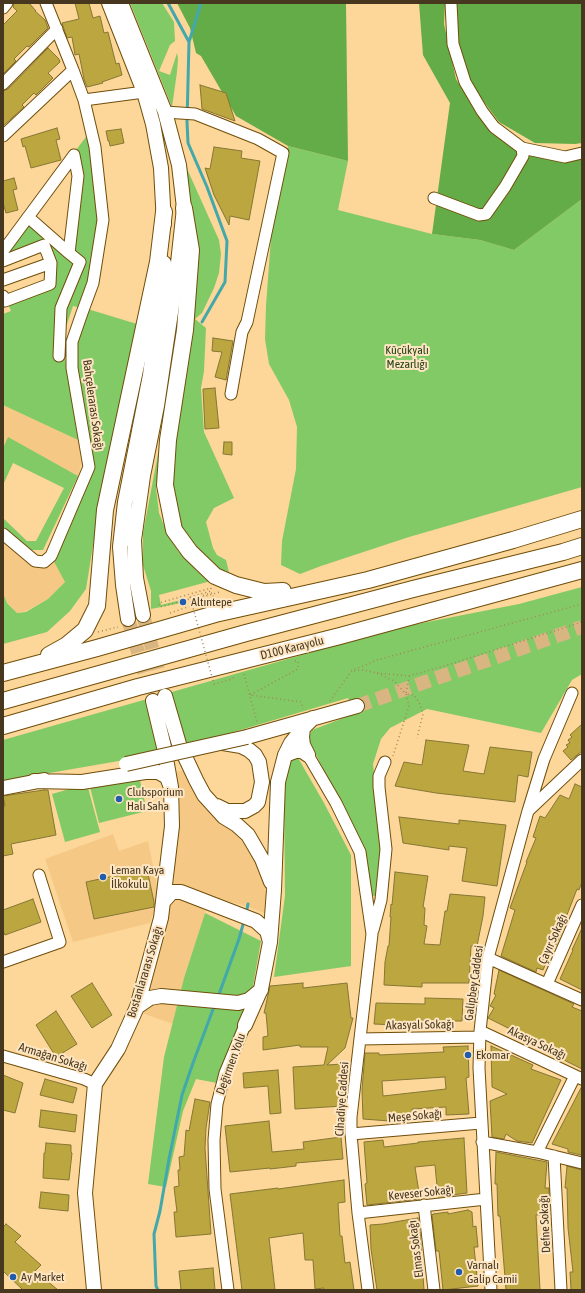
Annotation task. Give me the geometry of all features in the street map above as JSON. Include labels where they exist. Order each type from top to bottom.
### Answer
[{"type":"highway","points":[[184,208],[190,258],[184,330],[168,440],[165,485],[174,530],[190,552],[215,576],[236,585],[257,591],[264,592],[307,589],[368,580]]},
{"type":"highway","points":[[28,667],[67,645],[85,630],[97,606],[105,510],[158,262],[164,212]]},
{"type":"highway","points":[[3,673],[214,614],[368,580],[513,540],[582,518]]},
{"type":"highway","points":[[6,700],[246,633],[582,546]]},
{"type":"highway","name":"D100 Karayolu","points":[[3,726],[138,687],[340,636],[582,570]]},
{"type":"main road","points":[[109,3],[144,92],[153,124],[161,168],[164,212],[165,251],[150,375],[125,502],[120,547],[126,622]]},
{"type":"main road","points":[[121,3],[166,112],[179,165],[184,208],[181,246],[175,288],[143,476],[134,540],[136,578],[143,615]]},
{"type":"main road","name":"Bostanlararası Sokağı","points":[[94,1290],[85,1193],[95,1084],[118,1049],[137,1007],[161,918],[172,826],[171,787],[164,747],[159,699],[204,795]]},
{"type":"main road","points":[[3,788],[223,743],[248,744],[357,706]]},
{"type":"main road","points":[[308,755],[303,745],[302,737],[311,721]]},
{"type":"main road","name":"Değirmen Yolu","points":[[245,1025],[261,989],[270,942],[274,890],[278,782],[285,755],[291,744],[311,721]]},
{"type":"main road","points":[[204,795],[227,811],[245,811],[258,802],[262,782],[259,762],[248,744]]},
{"type":"main road","points":[[285,755],[296,751],[302,751],[308,755]]},
{"type":"main road","points":[[34,781],[82,782],[145,772],[158,772],[167,778],[171,787]]},
{"type":"main road","points":[[204,795],[224,817],[248,834],[262,859],[274,890]]},
{"type":"main road","points":[[163,902],[172,892],[181,892],[256,921],[267,931],[270,942]]},
{"type":"main road","points":[[146,972],[151,988],[161,996]]},
{"type":"main road","points":[[137,1007],[150,998],[161,996],[233,1002],[249,1000],[261,989]]},
{"type":"main road","points":[[233,1002],[245,1012],[245,1025]]},
{"type":"street","points":[[3,8],[7,3]]},
{"type":"street","points":[[3,136],[73,70],[46,3]]},
{"type":"street","points":[[451,3],[453,44],[465,82],[482,111],[494,127],[522,148],[565,157],[582,153]]},
{"type":"street","points":[[3,84],[57,29]]},
{"type":"street","name":"Bahçelerarası Sokağı","points":[[3,534],[35,562],[44,562],[51,556],[89,467],[72,368],[72,342],[93,283],[103,220],[95,147],[84,100],[73,70]]},
{"type":"street","points":[[84,100],[144,92]]},
{"type":"street","points":[[166,112],[194,114],[258,139],[283,153],[247,322],[242,332],[231,394]]},
{"type":"street","points":[[434,198],[480,215],[486,214],[505,187],[523,156],[522,148]]},
{"type":"street","points":[[3,251],[74,155],[78,176],[69,253]]},
{"type":"street","points":[[28,217],[80,262],[61,308],[59,356]]},
{"type":"street","points":[[3,261],[44,244],[51,264],[50,284],[4,301],[3,296]]},
{"type":"street","points":[[3,280],[51,264]]},
{"type":"street","name":"Galipbey Caddesi","points":[[491,1290],[479,1068],[480,1034],[488,958],[528,811],[544,759],[572,693]]},
{"type":"street","name":"Cihadiye Caddesi","points":[[308,755],[336,803],[360,852],[372,934]]},
{"type":"street","name":"Cihadiye Caddesi","points":[[368,1290],[358,1213],[351,1118],[372,934],[381,900],[386,849],[379,776],[389,759]]},
{"type":"street","points":[[528,811],[582,760]]},
{"type":"street","points":[[3,962],[60,942],[39,875]]},
{"type":"street","name":"Çayır Sokağı","points":[[547,984],[582,905]]},
{"type":"street","points":[[488,958],[582,1000]]},
{"type":"street","name":"Değirmen Yolu","points":[[228,1290],[215,1189],[214,1140],[217,1104],[225,1073],[245,1025]]},
{"type":"street","name":"Akasyalı Sokağı","points":[[360,1039],[480,1034]]},
{"type":"street","name":"Akasya Sokağı","points":[[480,1034],[579,1077]]},
{"type":"street","name":"Armağan Sokağı","points":[[3,1056],[84,1079],[95,1084]]},
{"type":"street","points":[[537,1152],[579,1077]]},
{"type":"street","name":"Meşe Sokağı","points":[[351,1134],[481,1123]]},
{"type":"street","points":[[482,1142],[537,1152],[582,1163]]},
{"type":"street","name":"Defne Sokağı","points":[[554,1156],[561,1290]]},
{"type":"street","name":"Keveser Sokağı","points":[[358,1213],[486,1199]]},
{"type":"street","name":"Elmas Sokağı","points":[[424,1206],[434,1290]]},
{"type":"path","points":[[169,613],[214,598],[212,593],[185,600],[160,607],[159,603],[211,588],[211,591],[190,597],[191,600],[212,677],[214,684],[232,679],[237,673]]},
{"type":"path","points":[[191,600],[207,596]]},
{"type":"path","points":[[250,695],[301,702],[311,721],[351,671],[377,660],[582,604]]},
{"type":"path","points":[[85,630],[95,633],[126,622]]},
{"type":"path","points":[[351,671],[363,670],[409,676],[582,622]]},
{"type":"path","points":[[250,695],[298,669],[298,661],[290,662]]},
{"type":"path","points":[[377,673],[394,681],[406,694],[414,695],[420,704],[423,714],[417,738]]},
{"type":"path","points":[[389,759],[409,706],[406,694],[409,676]]},
{"type":"path","points":[[246,680],[255,714]]},
{"type":"shaded area","points":[[3,405],[78,440],[82,462],[78,476],[8,438],[3,448]]},
{"type":"shaded area","points":[[3,538],[35,561],[52,554],[65,582],[48,599],[26,611],[17,613],[7,602],[3,593]]},
{"type":"shaded area","points":[[186,770],[226,825],[253,853],[266,888],[267,914],[243,905],[208,897],[205,913],[184,978],[173,1024],[142,1013],[149,978],[174,881],[178,822],[175,772]]},
{"type":"shaded area","name":"Leman Kaya İlkokulu","points":[[113,834],[119,851],[148,841],[159,896],[150,923],[73,942],[45,859]]},
{"type":"green space","points":[[130,3],[162,3],[174,22],[175,41],[170,45],[159,71],[170,75],[177,53],[177,72],[172,107]]},
{"type":"green space","points":[[177,3],[346,3],[348,161],[288,146],[236,116],[201,56],[196,53],[190,28]]},
{"type":"green space","points":[[419,3],[445,3],[444,24],[456,79],[484,123],[513,149],[540,156],[582,154],[582,199],[514,250],[480,240],[432,234],[450,103],[423,55]]},
{"type":"green space","points":[[452,3],[582,3],[582,143],[535,143],[499,122],[469,82],[451,27]]},
{"type":"green space","points":[[92,129],[103,220],[81,307],[137,324],[105,470],[86,589],[70,611],[47,632],[3,644],[3,593],[7,603],[17,613],[26,612],[48,599],[65,582],[51,556],[89,467],[72,342],[81,308],[73,306],[62,339],[78,440],[3,405],[3,314],[11,311],[7,302],[50,284],[43,245],[3,261],[29,221],[68,253],[78,176],[73,154]]},
{"type":"green space","name":"Küçükyalı Mezarlığı","points":[[288,146],[348,161],[338,210],[432,234],[480,240],[514,250],[582,199],[582,487],[409,537],[300,574],[281,565],[282,541],[296,469],[297,427],[289,400],[269,364],[265,339],[272,224],[287,161]]},
{"type":"green space","points":[[181,149],[188,171],[219,240],[221,254],[219,273],[214,288],[202,313],[195,319],[206,328],[204,371],[201,388],[204,432],[234,498],[214,508],[206,522],[213,548],[217,555],[226,560],[229,572],[222,570],[209,562],[189,539],[179,522],[172,494],[173,466],[181,383]]},
{"type":"green space","points":[[164,422],[156,488],[159,513],[165,528],[178,551],[199,573],[211,581],[159,595],[161,605],[181,600],[181,603],[151,609],[151,591],[143,565],[143,533]]},
{"type":"green space","points":[[8,437],[78,476],[43,550],[31,550],[3,527],[3,518],[27,541],[36,541],[64,488],[13,463],[3,485],[3,448]]},
{"type":"green space","points":[[582,587],[582,674],[572,680],[541,733],[427,709],[390,728],[381,739],[373,764],[382,848],[375,896],[370,895],[366,853],[308,739],[312,730],[354,714],[348,698],[187,746],[142,757],[3,781],[3,740],[358,639],[412,625],[519,604]]},
{"type":"green space","points":[[297,756],[351,855],[351,966],[274,977],[285,896],[284,786],[288,759]]},
{"type":"green space","name":"Clubsporium Halı Saha","points":[[139,776],[147,811],[99,823],[90,787]]},
{"type":"green space","name":"Clubsporium Halı Saha","points":[[87,784],[100,832],[65,842],[52,794]]},
{"type":"green space","points":[[205,913],[261,941],[251,997],[217,1083],[196,1079],[183,1111],[166,1187],[148,1184],[164,1057],[184,978]]},
{"type":"building","points":[[14,3],[29,3],[45,20],[48,28],[29,47],[27,46],[14,59],[16,61],[3,74],[3,25],[17,11],[13,7]]},
{"type":"building","points":[[75,3],[89,3],[93,18],[100,16],[104,33],[108,32],[116,64],[119,63],[122,75],[102,82],[103,83],[87,87],[79,54],[75,55],[72,37],[67,38],[62,23],[79,19]]},
{"type":"building","points":[[48,48],[60,62],[48,73],[53,78],[36,95],[34,93],[22,105],[24,107],[3,126],[3,91],[8,89]]},
{"type":"building","points":[[200,85],[226,93],[235,121],[202,109]]},
{"type":"building","points":[[57,128],[60,139],[56,140],[61,160],[31,168],[25,146],[23,147],[21,139]]},
{"type":"building","points":[[121,129],[124,143],[110,146],[106,131]]},
{"type":"building","points":[[214,147],[242,151],[241,158],[260,161],[249,220],[230,216],[229,225],[214,195],[205,168],[210,169]]},
{"type":"building","points":[[14,178],[17,189],[13,190],[18,210],[6,213],[3,203],[3,181]]},
{"type":"building","points":[[213,338],[233,341],[226,380],[215,377],[222,352],[212,351]]},
{"type":"building","points":[[215,388],[219,428],[205,429],[203,389]]},
{"type":"building","points":[[224,442],[232,442],[232,455],[223,454]]},
{"type":"building","points":[[582,724],[582,751],[571,760],[563,751],[568,747],[566,745],[570,743],[568,740],[572,737],[570,735]]},
{"type":"building","points":[[426,740],[469,745],[463,771],[484,774],[490,747],[532,752],[528,777],[518,775],[515,802],[436,793],[395,786],[404,762],[422,765]]},
{"type":"building","points":[[575,784],[582,787],[582,882],[579,890],[577,889],[556,945],[554,944],[543,970],[537,968],[536,972],[501,956],[515,910],[510,908],[536,838],[533,837],[540,816],[545,818],[560,795],[569,799]]},
{"type":"building","points":[[48,790],[56,835],[11,844],[13,854],[3,856],[3,807],[5,806],[3,796]]},
{"type":"building","points":[[399,817],[459,824],[459,820],[506,825],[497,886],[462,881],[467,848],[449,846],[449,850],[403,843]]},
{"type":"building","points":[[147,869],[154,907],[94,919],[86,882]]},
{"type":"building","points":[[395,872],[428,876],[423,907],[425,908],[424,925],[427,926],[424,944],[440,945],[445,911],[447,911],[450,894],[485,897],[477,946],[471,946],[469,983],[422,983],[422,987],[384,985],[385,962],[389,946],[391,904],[392,905]]},
{"type":"building","points":[[33,899],[41,922],[5,935],[3,931],[3,910]]},
{"type":"building","points":[[582,928],[582,990],[560,979]]},
{"type":"building","points":[[499,970],[574,1004],[572,1007],[582,1011],[582,1069],[556,1056],[557,1054],[517,1035],[518,1033],[488,1018],[494,1008],[490,1006],[496,995],[494,994]]},
{"type":"building","points":[[92,983],[112,1015],[92,1028],[71,996]]},
{"type":"building","points":[[303,983],[303,988],[347,983],[351,1018],[353,1018],[345,1048],[327,1065],[342,1064],[344,1090],[343,1106],[295,1109],[293,1067],[324,1065],[328,1047],[300,1047],[300,1045],[263,1050],[263,1037],[268,1036],[266,1013],[264,1013],[270,986]]},
{"type":"building","points":[[425,998],[463,999],[462,1021],[418,1021],[418,1026],[374,1024],[376,1003],[425,1004]]},
{"type":"building","points":[[56,1011],[77,1044],[56,1057],[36,1025]]},
{"type":"building","points":[[468,1046],[469,1077],[466,1078],[469,1114],[446,1115],[446,1107],[412,1109],[413,1118],[389,1121],[363,1119],[362,1090],[365,1053],[379,1053],[379,1055],[444,1052],[443,1047]],"holes":[[[445,1077],[446,1089],[383,1096],[382,1081]]]},
{"type":"building","points":[[491,1046],[533,1065],[531,1069],[561,1080],[532,1143],[517,1141],[506,1134],[504,1139],[492,1137],[490,1101],[507,1094],[492,1087]]},
{"type":"building","points":[[278,1070],[281,1113],[270,1114],[268,1086],[244,1088],[243,1073]]},
{"type":"building","points":[[3,1075],[23,1083],[15,1113],[3,1110]]},
{"type":"building","points":[[45,1079],[77,1088],[73,1103],[40,1095]]},
{"type":"building","points":[[582,1086],[581,1155],[568,1152],[568,1149],[552,1144]]},
{"type":"building","points":[[195,1099],[210,1102],[205,1148],[211,1234],[176,1237],[174,1212],[177,1212],[174,1187],[179,1186],[179,1157],[184,1156],[186,1130],[189,1131]]},
{"type":"building","points":[[41,1110],[77,1115],[75,1132],[39,1127]]},
{"type":"building","points":[[269,1121],[272,1152],[304,1149],[303,1142],[341,1137],[343,1159],[296,1163],[296,1166],[270,1169],[230,1172],[225,1126]]},
{"type":"building","points":[[464,1138],[467,1193],[438,1197],[435,1165],[415,1167],[420,1199],[367,1205],[364,1142],[383,1140],[384,1147]]},
{"type":"building","points":[[46,1143],[71,1145],[72,1153],[69,1180],[43,1178]]},
{"type":"building","points":[[496,1152],[547,1162],[545,1188],[549,1188],[549,1214],[536,1215],[540,1290],[506,1290],[500,1216],[498,1216],[497,1184],[495,1184]]},
{"type":"building","points":[[567,1166],[582,1170],[582,1290],[571,1290],[570,1272],[573,1272],[568,1228],[567,1188],[565,1188]]},
{"type":"building","points":[[344,1180],[345,1202],[338,1203],[340,1236],[342,1236],[345,1263],[350,1262],[354,1290],[324,1290],[324,1288],[315,1289],[313,1260],[305,1260],[303,1233],[269,1238],[275,1290],[242,1290],[230,1194]]},
{"type":"building","points":[[41,1192],[69,1195],[68,1211],[39,1208]]},
{"type":"building","points":[[468,1210],[472,1212],[473,1227],[476,1226],[478,1247],[474,1247],[478,1286],[443,1290],[439,1251],[436,1251],[432,1215],[448,1212],[448,1214]]},
{"type":"building","points":[[418,1218],[424,1290],[377,1290],[371,1249],[370,1225]]},
{"type":"building","points":[[6,1224],[21,1236],[15,1242],[41,1265],[35,1271],[58,1290],[23,1290],[3,1271],[3,1227]]},
{"type":"building","points":[[213,1268],[215,1290],[181,1290],[179,1271]]},
{"type":"waterway","points":[[168,3],[189,42]]},
{"type":"waterway","points":[[201,3],[189,42],[187,122],[188,143],[207,187],[227,241],[225,282],[202,322]]},
{"type":"waterway","points":[[246,914],[248,904]]},
{"type":"waterway","points":[[218,997],[244,921]]},
{"type":"waterway","points":[[158,1290],[156,1286],[154,1234],[160,1211],[182,1095],[215,1004]]},
{"type":"tunnel","points":[[143,615],[164,692]]},
{"type":"tunnel","points":[[128,619],[153,701]]},
{"type":"tunnel","points":[[357,706],[582,627]]},
{"type":"place","name":"Altıntepe","points":[[183,602]]},
{"type":"place","name":"Clubsporium Halı Saha","points":[[119,799]]},
{"type":"place","name":"Leman Kaya İlkokulu","points":[[103,877]]},
{"type":"place","name":"Ekomar","points":[[468,1055]]},
{"type":"place","name":"Varnalı Galip Camii","points":[[459,1272]]},
{"type":"place","name":"Ay Market","points":[[13,1277]]}]
